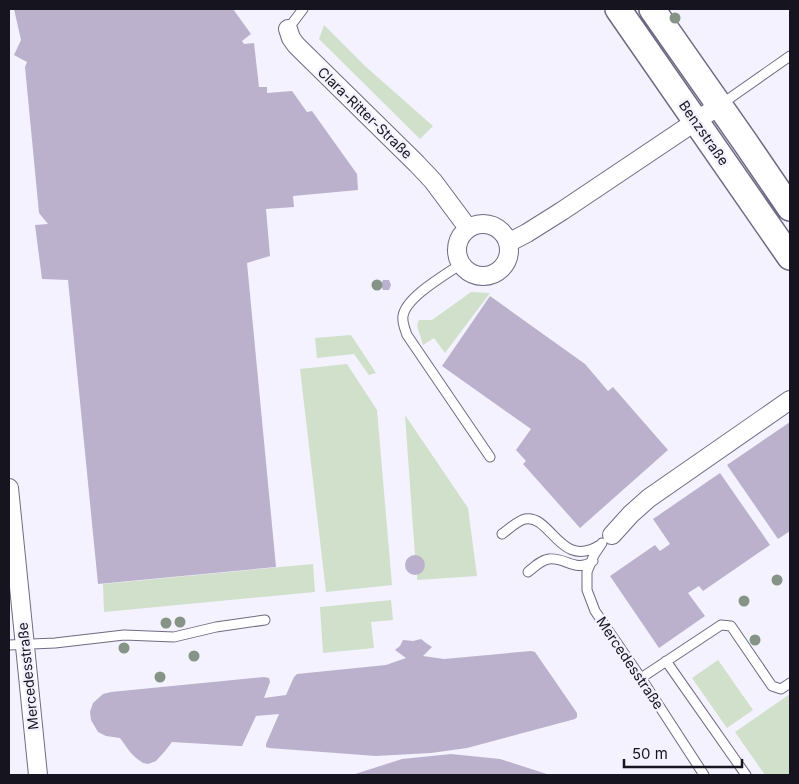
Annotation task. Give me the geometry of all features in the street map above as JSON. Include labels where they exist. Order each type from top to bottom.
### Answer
[{"type":"main road","name":"Benzstraße","points":[[618,9],[790,257]]},
{"type":"main road","name":"Benzstraße","points":[[652,9],[790,208]]},
{"type":"street","name":"Clara-Ritter-Straße","points":[[288,29],[296,45],[405,151],[433,181],[468,228]]},
{"type":"street","points":[[508,243],[562,211],[720,105]]},
{"type":"street","points":[[484,223],[499,229],[505,235],[508,243],[508,258],[500,270],[494,274],[479,276],[472,274],[466,270],[458,258],[457,244],[459,238],[463,232],[476,224],[484,223]]},
{"type":"street","points":[[607,539],[649,498],[790,400]]},
{"type":"street","name":"Mercedesstraße","points":[[9,488],[17,644],[38,775]]},
{"type":"lane","points":[[288,29],[303,9]]},
{"type":"lane","points":[[720,105],[790,56]]},
{"type":"lane","points":[[461,264],[411,301],[405,310],[403,323],[407,335],[490,457]]},
{"type":"lane","points":[[502,534],[521,521],[534,519],[545,526],[559,542],[573,550],[588,550],[607,539]]},
{"type":"lane","points":[[528,572],[549,559],[580,566],[590,563],[602,552],[607,539]]},
{"type":"lane","name":"Mercedesstraße","points":[[607,539],[594,554],[587,572],[587,590],[595,612],[641,678],[704,775]]},
{"type":"lane","points":[[17,644],[56,643],[124,635],[174,637],[216,627],[265,620]]},
{"type":"lane","points":[[641,678],[721,625],[731,626],[772,686],[781,689],[790,682]]},
{"type":"lane","points":[[666,661],[746,775]]},
{"type":"green space","points":[[324,25],[365,66],[433,126],[420,139],[319,39]]},
{"type":"green space","points":[[471,292],[490,293],[445,353],[434,338],[423,345],[417,326],[419,320],[432,320]]},
{"type":"green space","points":[[351,335],[376,373],[369,375],[354,354],[317,358],[315,338]]},
{"type":"green space","points":[[347,364],[377,410],[392,585],[326,592],[300,369]]},
{"type":"green space","points":[[405,415],[468,508],[477,576],[417,580],[417,574],[423,570],[425,564],[422,559],[415,555]]},
{"type":"green space","points":[[313,564],[315,592],[104,612],[103,584]]},
{"type":"green space","points":[[391,600],[393,620],[371,622],[374,648],[323,653],[320,607]]},
{"type":"green space","points":[[718,660],[753,710],[727,728],[692,678]]},
{"type":"green space","points":[[790,694],[790,775],[765,775],[735,732]]},
{"type":"building","points":[[14,9],[233,9],[251,34],[242,41],[244,44],[254,43],[259,87],[267,87],[267,93],[292,91],[307,112],[312,111],[357,174],[358,190],[293,196],[294,207],[266,209],[270,256],[247,263],[276,567],[98,584],[68,280],[42,279],[35,225],[48,224],[39,213],[25,67],[27,62],[14,55],[21,40]]},
{"type":"building","points":[[383,280],[389,280],[391,285],[389,290],[383,290],[381,285]]},
{"type":"building","points":[[490,296],[585,364],[608,391],[613,387],[668,450],[580,528],[523,464],[526,461],[516,450],[531,429],[442,366]]},
{"type":"building","points":[[790,422],[790,531],[778,539],[727,465]]},
{"type":"building","points":[[720,473],[770,545],[703,591],[699,586],[688,593],[705,616],[659,648],[610,576],[655,545],[660,551],[670,544],[653,519]]},
{"type":"building","points":[[415,555],[422,558],[425,565],[422,572],[415,575],[408,572],[405,565],[408,558]]},
{"type":"building","points":[[421,639],[432,647],[423,656],[444,659],[535,652],[577,713],[577,717],[467,748],[431,753],[376,756],[266,747],[279,714],[256,716],[242,746],[172,742],[156,761],[148,764],[136,758],[120,738],[106,736],[98,732],[91,720],[90,712],[93,703],[103,694],[111,692],[264,677],[269,678],[270,682],[264,698],[286,695],[297,674],[386,665],[406,658],[395,650],[403,640],[413,641]]},
{"type":"building","points":[[451,754],[500,759],[550,775],[352,775],[402,759]]}]
